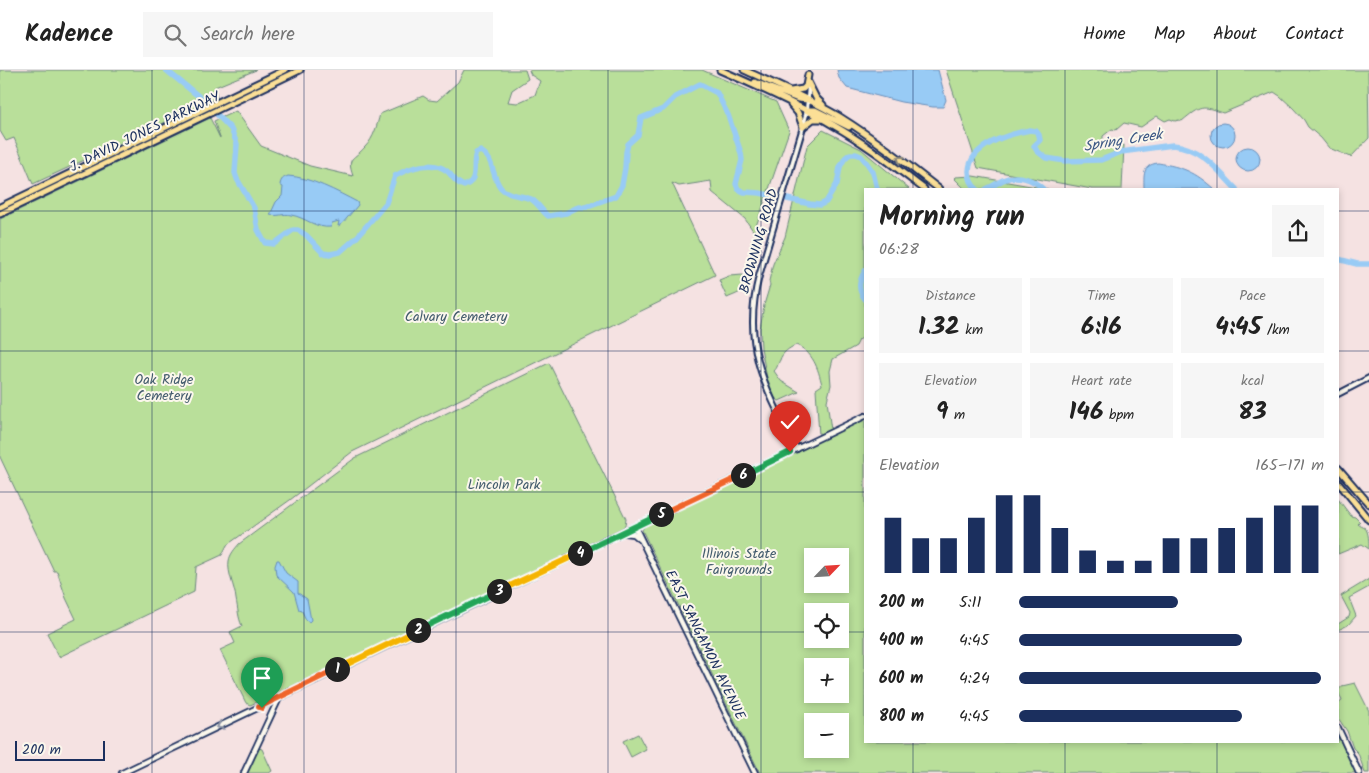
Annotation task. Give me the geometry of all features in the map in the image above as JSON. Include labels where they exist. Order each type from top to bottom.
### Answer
[{"type":"main road","name":"J. DAVID JONES PARKWAY","points":[[0,207],[285,70]]},
{"type":"main road","name":"J. DAVID JONES PARKWAY","points":[[0,214],[300,70]]},
{"type":"main road","points":[[720,70],[823,119],[859,141],[923,188]]},
{"type":"main road","points":[[744,70],[789,90],[849,123],[885,147],[938,188]]},
{"type":"main road","points":[[789,90],[797,91],[803,89],[806,86],[808,73]]},
{"type":"main road","points":[[738,78],[798,99],[808,100]]},
{"type":"main road","points":[[808,82],[818,102],[845,118],[849,123]]},
{"type":"main road","points":[[765,90],[794,107],[800,115],[803,127],[812,119],[823,119]]},
{"type":"main road","points":[[807,110],[823,113],[885,147]]},
{"type":"main road","points":[[122,773],[864,416]]},
{"type":"main road","points":[[1339,469],[1369,504]]},
{"type":"main road","points":[[1339,483],[1369,520]]},
{"type":"main road","points":[[642,541],[641,529],[647,521]]},
{"type":"main road","name":"EAST SANGAMON AVENUE","points":[[635,527],[755,773]]},
{"type":"main road","points":[[622,533],[631,533],[642,541]]},
{"type":"main road","points":[[274,708],[287,693]]},
{"type":"main road","points":[[244,773],[280,697]]},
{"type":"main road","points":[[259,707],[262,708],[267,705],[270,708],[266,724]]},
{"type":"main road","points":[[1339,730],[1359,773]]},
{"type":"street","name":"BROWNING ROAD","points":[[796,449],[768,391],[758,364],[752,329],[754,296],[807,110],[808,73]]},
{"type":"street","points":[[1339,393],[1369,378]]},
{"type":"green space","points":[[0,70],[256,70],[215,87],[217,98],[33,184],[14,138],[6,141],[0,131]]},
{"type":"green space","points":[[464,70],[525,70],[528,79],[512,90],[508,102],[517,103],[535,95],[540,81],[531,75],[529,70],[702,70],[776,102],[789,131],[754,232],[745,219],[712,192],[711,181],[679,186],[672,183],[715,275],[352,452],[290,500],[227,545],[222,555],[196,567],[194,592],[59,657],[47,633],[76,619],[66,598],[57,571],[54,571],[0,457],[0,219],[210,118],[220,138],[214,121],[236,111],[261,146],[310,166],[353,176],[350,165],[351,161],[371,140],[380,114],[423,96],[429,100],[437,101],[458,82]]},
{"type":"green space","points":[[946,70],[1368,70],[1369,138],[1351,157],[1329,148],[1308,127],[1293,108],[1274,92],[1223,113],[1201,108],[1182,121],[1170,119],[1165,121],[1157,116],[1141,127],[1124,123],[1116,130],[1112,129],[1103,136],[1103,144],[1124,145],[1122,188],[1087,188],[978,168]]},
{"type":"green space","points":[[823,130],[861,149],[908,188],[864,188],[864,337],[859,340],[856,346],[833,359],[830,371],[831,385],[827,401],[831,430],[819,435],[816,389],[822,385],[814,361],[807,352],[796,345],[784,353],[774,371],[781,381],[799,392],[779,401],[775,398],[768,383],[761,348],[760,329],[773,264],[785,237],[807,146]]},
{"type":"green space","points":[[973,176],[1042,188],[964,188],[955,177]]},
{"type":"green space","points":[[743,275],[746,278],[744,289],[727,298],[719,280],[729,276]]},
{"type":"green space","name":"Lincoln Park","points":[[549,363],[626,519],[625,525],[276,694],[250,705],[246,703],[220,650],[235,643],[230,632],[242,626],[229,566],[230,556],[239,544],[355,458]]},
{"type":"green space","name":"Illinois State Fairgrounds","points":[[864,419],[864,743],[1339,743],[1339,738],[1356,773],[760,773],[642,530],[651,521]]},
{"type":"green space","points":[[1339,500],[1351,516],[1360,522],[1358,524],[1365,528],[1369,538],[1369,549],[1362,544],[1339,554]]},
{"type":"green space","points":[[1369,579],[1369,587],[1349,598],[1356,616],[1348,625],[1339,630],[1339,623],[1349,617],[1350,613],[1341,596]]},
{"type":"green space","points":[[1355,683],[1369,711],[1369,773],[1365,773],[1358,753],[1353,748],[1347,731],[1339,719],[1339,703],[1342,701],[1339,690],[1342,686]]},
{"type":"green space","points":[[638,734],[646,749],[631,757],[623,741]]},
{"type":"green space","points":[[259,748],[262,749],[272,771],[269,773],[247,773]]},
{"type":"water","points":[[837,70],[938,70],[946,100],[943,107],[933,107],[901,102],[847,88],[839,78]]},
{"type":"water","points":[[1223,123],[1232,126],[1235,135],[1232,144],[1223,147],[1214,144],[1211,135],[1214,126]]},
{"type":"water","points":[[1248,147],[1253,148],[1259,154],[1259,164],[1253,170],[1248,171],[1243,170],[1237,164],[1236,159],[1237,154],[1243,148]]},
{"type":"water","points":[[1153,164],[1175,166],[1188,171],[1201,178],[1213,188],[1144,188],[1145,172]]},
{"type":"water","points":[[288,176],[305,179],[324,186],[357,202],[358,205],[342,224],[338,226],[339,221],[332,223],[331,227],[315,225],[301,218],[286,214],[270,215],[276,202],[282,196],[283,187],[280,185],[281,181]]},
{"type":"water","points":[[277,560],[279,560],[286,573],[298,582],[298,593],[307,599],[311,620],[309,622],[302,611],[299,610],[294,592],[276,575],[275,566]]},
{"type":"waterway","name":"Spring Creek","points":[[166,70],[202,99],[231,129],[237,144],[235,173],[254,208],[258,230],[265,243],[274,244],[293,230],[298,230],[306,235],[323,253],[340,252],[357,237],[386,203],[395,176],[421,166],[435,166],[447,171],[456,181],[464,186],[474,176],[476,153],[480,151],[488,158],[498,184],[504,191],[531,199],[548,216],[566,213],[578,207],[585,207],[616,196],[622,185],[628,144],[638,135],[641,118],[663,109],[675,97],[700,84],[717,93],[728,115],[742,160],[736,184],[738,189],[744,192],[760,193],[820,205],[826,202],[837,184],[840,167],[845,158],[850,154],[861,156],[866,162],[873,172],[877,188]]},
{"type":"waterway","name":"Spring Creek","points":[[976,188],[971,181],[969,171],[971,162],[976,154],[992,142],[1012,134],[1030,130],[1036,131],[1039,135],[1040,140],[1034,146],[1037,151],[1046,158],[1065,161],[1101,160],[1121,152],[1173,145],[1183,147],[1192,150],[1208,161],[1235,188]]},
{"type":"waterway","name":"Spring Creek","points":[[988,188],[1003,180],[1014,177],[1030,180],[1042,188]]},
{"type":"waterway","name":"Spring Creek","points":[[1339,259],[1357,264],[1369,264]]},
{"type":"waterway","name":"Spring Creek","points":[[864,273],[860,285],[864,297]]},
{"type":"route","points":[[262,708],[259,707],[790,452]]},
{"type":"park label","name":"Calvary Cemetery","points":[[456,317]]},
{"type":"park label","name":"Oak Ridge Cemetery","points":[[164,388]]}]
